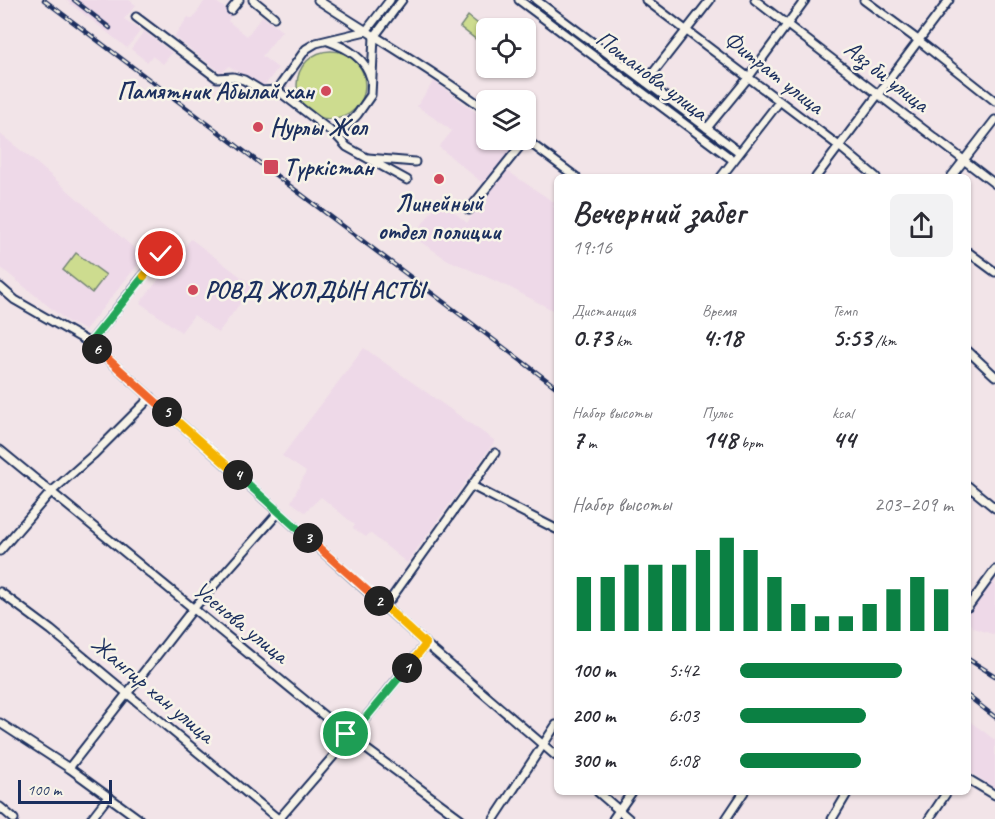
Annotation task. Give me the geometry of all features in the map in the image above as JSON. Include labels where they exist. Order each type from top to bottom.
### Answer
[{"type":"street","points":[[231,10],[239,0]]},
{"type":"street","points":[[318,0],[452,84],[476,102]]},
{"type":"street","points":[[277,90],[306,49],[326,41],[366,31],[390,0]]},
{"type":"street","points":[[337,136],[370,95],[373,85],[374,37],[402,0]]},
{"type":"street","name":"Пошанова улица","points":[[519,0],[733,160]]},
{"type":"street","name":"Пошанова улица","points":[[536,0],[740,152]]},
{"type":"street","name":"Фитрат улица","points":[[646,0],[839,146],[872,174]]},
{"type":"street","points":[[646,82],[710,0]]},
{"type":"street","name":"Аяз би улица","points":[[754,0],[995,183]]},
{"type":"street","points":[[707,128],[748,78],[805,0]]},
{"type":"street","points":[[864,0],[995,101]]},
{"type":"street","points":[[818,174],[950,0]]},
{"type":"street","points":[[257,1],[274,17]]},
{"type":"street","points":[[136,17],[217,78],[233,77],[244,80],[262,91],[277,90],[337,136],[347,147],[407,180]]},
{"type":"street","points":[[326,41],[342,46],[363,62],[373,85]]},
{"type":"street","points":[[723,174],[779,102]]},
{"type":"street","points":[[953,174],[995,120]]},
{"type":"street","points":[[536,147],[572,174]]},
{"type":"street","points":[[469,210],[516,150]]},
{"type":"street","points":[[366,158],[415,162]]},
{"type":"street","points":[[90,343],[171,241]]},
{"type":"street","points":[[971,254],[995,272]]},
{"type":"street","points":[[1,291],[90,343],[426,644],[554,754]]},
{"type":"street","points":[[971,354],[995,376]]},
{"type":"street","points":[[0,551],[50,493],[93,455],[151,397]]},
{"type":"street","name":"Усенова улица","points":[[0,450],[350,737],[461,819]]},
{"type":"street","points":[[385,607],[495,453]]},
{"type":"street","points":[[472,486],[554,528]]},
{"type":"street","points":[[971,488],[995,508]]},
{"type":"street","points":[[69,768],[194,609],[279,512]]},
{"type":"street","points":[[971,603],[995,570]]},
{"type":"street","name":"Жангир хан улица","points":[[0,592],[51,630],[279,819]]},
{"type":"street","points":[[279,819],[426,644]]},
{"type":"street","points":[[0,723],[69,768],[140,819]]},
{"type":"street","points":[[494,819],[554,728]]},
{"type":"street","points":[[971,781],[995,795]]},
{"type":"street","points":[[602,795],[629,819]]},
{"type":"street","points":[[613,819],[630,795]]},
{"type":"street","points":[[726,819],[742,795]]},
{"type":"street","points":[[832,819],[846,795]]},
{"type":"street","points":[[929,819],[945,795]]},
{"type":"street","points":[[91,819],[108,797]]},
{"type":"street","points":[[0,807],[15,819]]},
{"type":"shaded area","points":[[66,0],[129,0],[136,5],[124,19],[141,30],[127,48]]},
{"type":"shaded area","points":[[205,0],[213,0],[232,13],[228,21],[247,36],[262,16],[282,31],[262,56],[278,68],[263,88],[229,66],[222,73],[174,37],[188,17],[193,19]]},
{"type":"shaded area","points":[[144,31],[172,53],[163,64],[152,56],[147,62],[131,49]]},
{"type":"shaded area","points":[[434,81],[476,112],[476,150],[512,150],[485,185],[439,147],[452,131],[417,106]]},
{"type":"shaded area","points":[[0,134],[144,257],[85,330],[68,322],[0,267]]},
{"type":"shaded area","points":[[506,170],[554,202],[554,311],[507,286],[448,260],[413,237],[440,200],[467,223]]},
{"type":"shaded area","points":[[191,239],[253,286],[218,333],[194,315],[181,332],[140,303]]},
{"type":"shaded area","points":[[364,348],[495,441],[407,563],[370,533],[366,537],[353,528],[355,525],[321,497],[305,512],[291,502],[306,472],[282,456]]},
{"type":"shaded area","points":[[995,576],[995,635],[971,625],[971,610]]},
{"type":"shaded area","points":[[971,722],[995,740],[995,788],[971,773]]},
{"type":"green space","points":[[468,16],[476,22],[476,39],[460,27]]},
{"type":"green space","points":[[331,51],[344,54],[355,61],[362,72],[365,85],[362,98],[355,109],[344,116],[331,119],[318,116],[307,109],[300,98],[297,85],[300,72],[307,61],[318,54]]},
{"type":"green space","points":[[76,253],[106,275],[92,293],[63,270]]},
{"type":"railway","points":[[44,0],[554,385]]},
{"type":"railway","points":[[74,0],[110,28]]},
{"type":"railway","points":[[971,661],[995,676]]},
{"type":"railway","points":[[971,698],[995,717]]},
{"type":"place","name":"Памятник Абылай хан","points":[[326,91]]},
{"type":"place","name":"Нурлы Жол","points":[[258,127]]},
{"type":"place","name":"Түркістан","points":[[271,167]]},
{"type":"place","name":"Линейный отдел полиции","points":[[439,179]]},
{"type":"place","name":"РОВД ЖОЛДЫН АСТЫ","points":[[193,290]]},
{"type":"route","points":[[161,254],[90,343],[426,644],[350,737],[346,734]]}]
